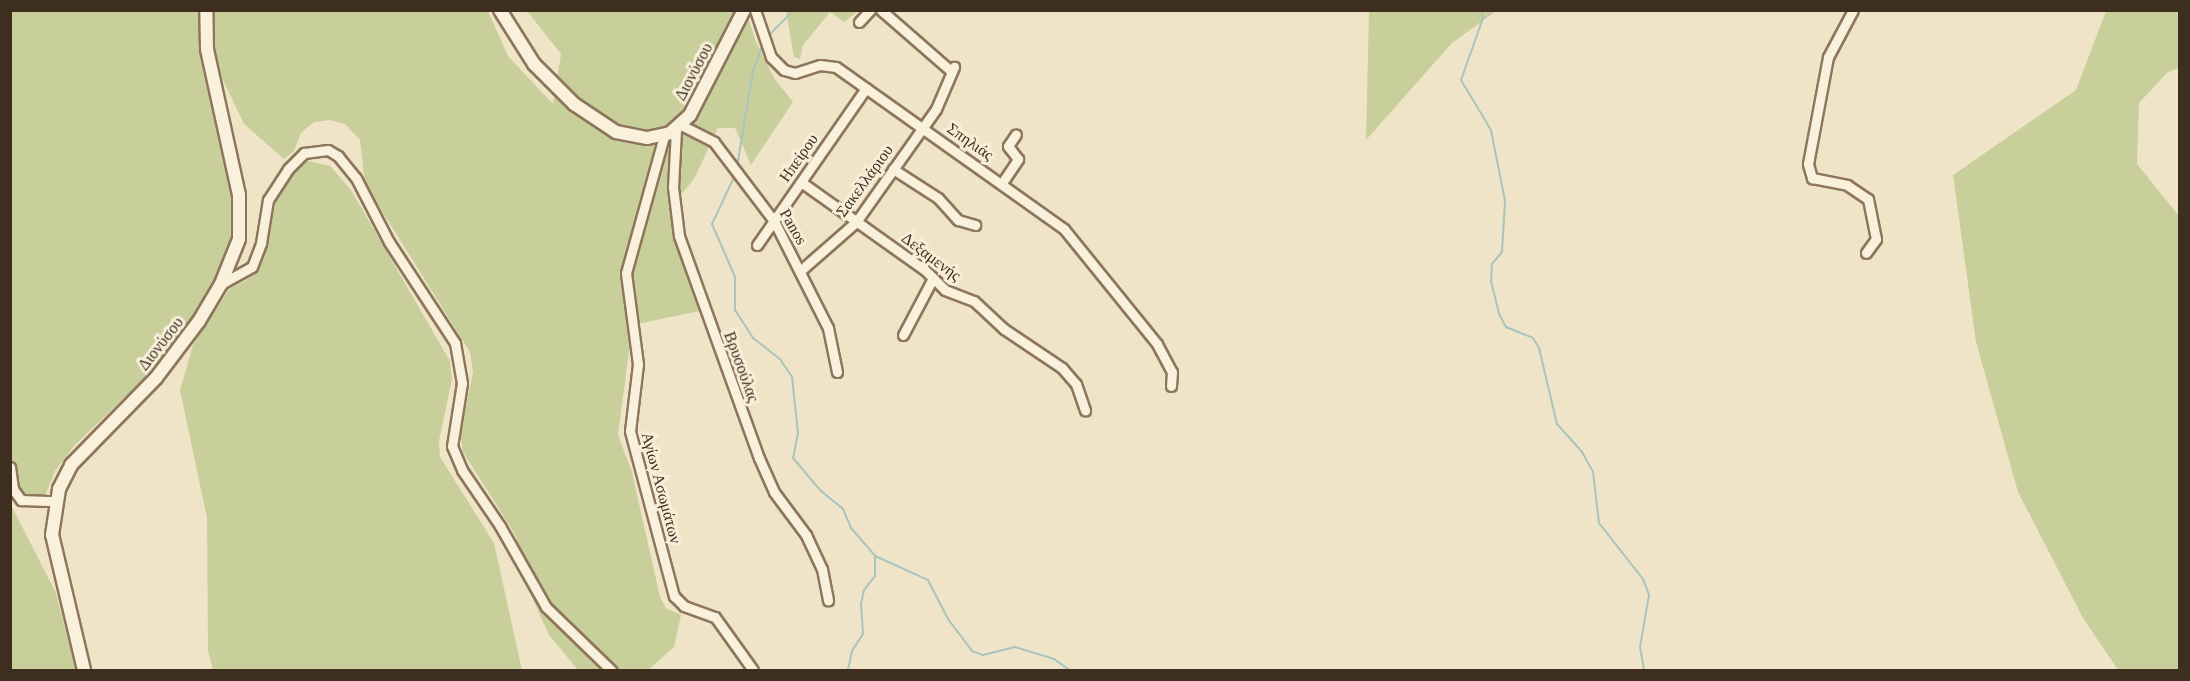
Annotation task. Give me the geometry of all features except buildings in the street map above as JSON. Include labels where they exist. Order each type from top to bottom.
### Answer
[{"type":"main road","name":"Διονύσου","points":[[84,670],[56,559],[52,535],[55,501],[71,465],[156,378],[199,321],[221,284],[237,247],[241,211],[207,49],[206,10]]},
{"type":"main road","points":[[500,10],[534,64],[574,104],[622,134],[643,138],[674,130]]},
{"type":"main road","name":"Διονύσου","points":[[674,130],[700,99],[744,10]]},
{"type":"street","name":"Σπηλιάς","points":[[755,10],[768,50],[784,70],[795,73],[828,65],[866,88],[1064,229],[1157,344],[1169,366],[1171,386]]},
{"type":"street","points":[[859,22],[870,10]]},
{"type":"street","name":"Σακελλάριου","points":[[800,271],[856,222],[938,106],[952,69],[881,10]]},
{"type":"street","points":[[1853,10],[1828,57],[1808,164],[1812,178],[1847,185],[1868,200],[1876,239],[1866,253]]},
{"type":"street","name":"Ηπείρου","points":[[757,245],[866,88]]},
{"type":"street","name":"Panos","points":[[674,130],[714,142],[774,221],[828,328],[837,372]]},
{"type":"street","name":"Βρυσούλας","points":[[674,130],[672,187],[679,236],[759,458],[774,492],[806,536],[822,569],[828,600]]},
{"type":"street","name":"Αγίων Ασωμάτων","points":[[674,130],[626,273],[638,364],[630,430],[674,596],[684,606],[715,618],[753,670]]},
{"type":"street","points":[[1002,183],[1018,159],[1008,146],[1016,134]]},
{"type":"street","points":[[221,284],[252,267],[261,243],[268,201],[292,165],[311,152],[328,150],[338,156],[356,178],[389,242],[455,343],[462,383],[452,446],[462,470],[546,607],[611,670]]},
{"type":"street","points":[[893,169],[938,198],[957,220],[975,225]]},
{"type":"street","name":"Δεξαμενής","points":[[801,182],[933,278],[945,290],[982,307],[1004,329],[1062,368],[1076,384],[1085,410]]},
{"type":"street","points":[[903,334],[933,278]]},
{"type":"street","points":[[10,467],[13,489],[21,500],[55,501]]},
{"type":"green space","points":[[786,10],[858,11],[844,22],[830,12],[803,45],[800,59],[794,57]]},
{"type":"green space","points":[[11,11],[200,11],[202,51],[234,197],[235,223],[217,281],[190,325],[158,365],[74,446],[55,471],[45,496],[11,498]]},
{"type":"green space","points":[[214,11],[488,11],[508,56],[553,104],[561,54],[527,11],[746,11],[756,42],[774,78],[793,102],[751,165],[735,128],[718,128],[694,179],[670,208],[675,239],[700,311],[637,324],[631,277],[639,243],[629,240],[621,275],[630,344],[618,435],[632,472],[660,597],[666,608],[681,615],[674,647],[648,670],[578,670],[549,635],[521,573],[516,536],[463,452],[460,434],[473,372],[470,352],[365,184],[360,140],[345,124],[330,120],[314,122],[301,133],[294,151],[284,159],[244,124],[221,76],[213,46]]},
{"type":"green space","points":[[1369,11],[1496,11],[1452,43],[1366,140]]},
{"type":"green space","points":[[2106,11],[2179,11],[2179,68],[2168,72],[2139,103],[2137,164],[2179,216],[2179,670],[2118,670],[2083,618],[2018,492],[1976,342],[1953,175],[2076,90]]},
{"type":"green space","points":[[309,161],[330,166],[351,190],[450,361],[452,379],[439,441],[440,457],[494,543],[522,670],[213,670],[208,651],[207,518],[180,390],[193,345],[229,289],[247,280],[257,269],[278,195],[299,166]]},
{"type":"green space","points":[[11,505],[56,593],[76,670],[11,670]]},
{"type":"waterway","points":[[768,36],[794,10]]},
{"type":"waterway","points":[[1482,10],[1483,18],[1461,80],[1491,130],[1505,201],[1502,252],[1492,264],[1491,281],[1500,316],[1506,327],[1533,338],[1539,348],[1557,424],[1582,452],[1593,472],[1599,523],[1643,579],[1649,595],[1640,647],[1644,670]]},
{"type":"waterway","points":[[737,167],[753,71],[763,44]]},
{"type":"waterway","points":[[735,175],[712,224],[735,277],[735,310],[753,338],[780,359],[792,377],[798,433],[793,458],[821,491],[843,509],[851,528],[875,556],[875,576],[864,590],[861,604],[863,634],[852,651],[848,670]]},
{"type":"waterway","points":[[875,556],[928,580],[948,619],[972,651],[983,655],[1015,647],[1054,659],[1069,670]]}]
